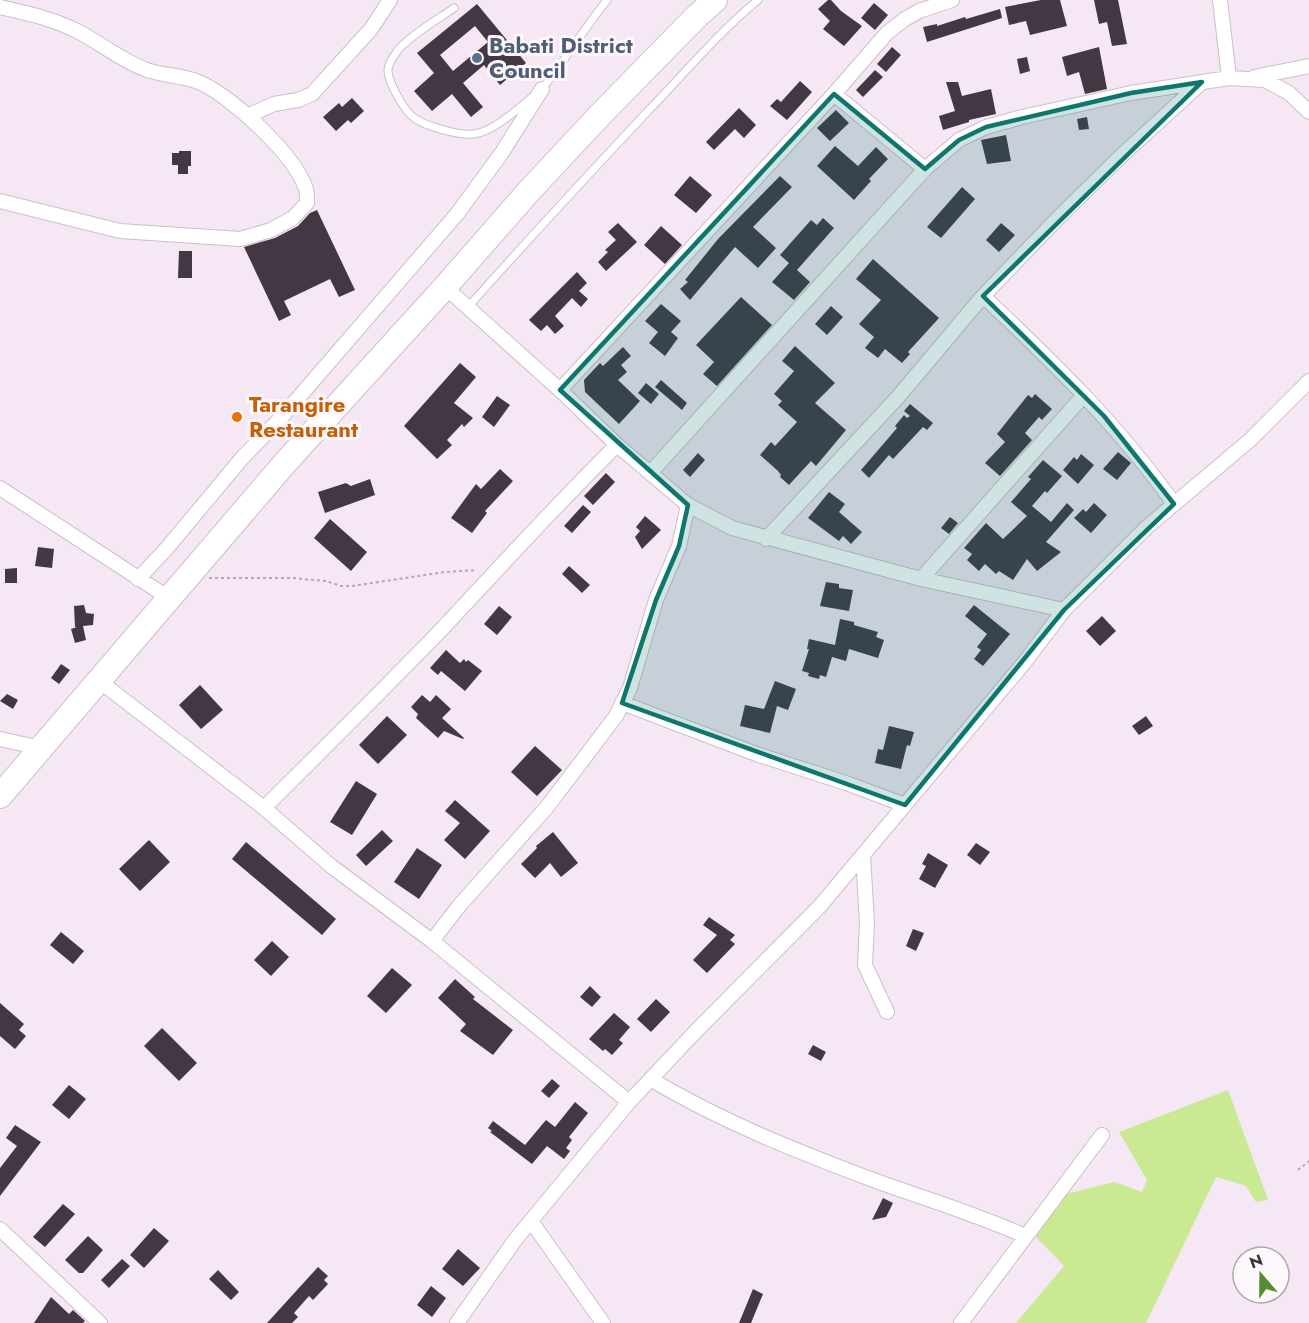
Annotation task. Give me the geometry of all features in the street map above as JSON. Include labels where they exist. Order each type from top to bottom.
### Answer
[{"type":"highway","points":[[0,796],[285,463],[529,191],[600,115],[715,0]]},
{"type":"street","points":[[247,116],[274,104],[298,100],[312,94],[371,29],[390,0]]},
{"type":"street","points":[[560,390],[888,33],[905,19],[935,4],[952,0]]},
{"type":"street","points":[[1220,0],[1229,78]]},
{"type":"street","points":[[0,7],[32,14],[78,31],[111,52],[148,70],[200,82],[229,100],[247,116],[296,170],[307,191],[307,203],[293,218],[271,230],[240,239],[120,231],[71,217],[12,206],[0,201]]},
{"type":"street","points":[[1249,78],[1309,66]]},
{"type":"street","points":[[651,472],[925,169],[960,140],[986,127],[1022,117],[1131,93],[1229,78],[1265,80],[1289,93],[1309,112]]},
{"type":"street","points":[[766,539],[898,397],[983,296],[1121,156],[1202,82]]},
{"type":"street","points":[[138,579],[457,214],[501,154],[542,89]]},
{"type":"street","points":[[834,94],[925,169]]},
{"type":"street","points":[[445,287],[560,390],[617,446],[688,505],[732,528],[921,579],[1064,610]]},
{"type":"street","points":[[983,296],[1044,353],[1126,440],[1174,504]]},
{"type":"street","points":[[457,1323],[531,1221],[630,1102],[698,1029],[820,906],[1024,663],[1064,610],[1107,566],[1174,504],[1250,440],[1309,381]]},
{"type":"street","points":[[921,579],[1084,395]]},
{"type":"street","points":[[264,808],[617,446]]},
{"type":"street","points":[[0,488],[169,598]]},
{"type":"street","points":[[432,941],[459,906],[547,807],[616,716],[630,688],[656,600],[679,546],[688,505]]},
{"type":"street","points":[[98,680],[264,808],[331,867],[432,941],[630,1102]]},
{"type":"street","points":[[622,703],[759,756],[846,783],[905,805]]},
{"type":"street","points":[[0,739],[41,748]]},
{"type":"street","points":[[863,855],[867,924],[866,965],[887,1012]]},
{"type":"street","points":[[652,1080],[694,1105],[745,1130],[814,1158],[970,1213],[1025,1236]]},
{"type":"street","points":[[961,1323],[1102,1135]]},
{"type":"street","points":[[531,1221],[603,1323]]},
{"type":"street","points":[[0,1229],[100,1323]]},
{"type":"lane","points":[[454,8],[406,42],[398,50],[388,70],[392,83],[410,115],[419,122],[453,132],[475,134],[504,121],[542,89],[607,0]]},
{"type":"lane","points":[[468,307],[551,214],[738,17],[758,0]]},
{"type":"path","points":[[185,579],[292,578],[352,586],[445,572],[496,569]]},
{"type":"path","points":[[1299,1170],[1309,1161]]},
{"type":"highlighted area","points":[[1202,82],[983,296],[1104,416],[1174,504],[1064,610],[905,805],[622,703],[656,600],[679,546],[688,505],[560,390],[834,94],[925,169],[959,140],[986,127],[1131,93]]},
{"type":"green space","points":[[1228,1090],[1268,1200],[1256,1202],[1246,1186],[1216,1177],[1146,1323],[1016,1323],[1064,1266],[1036,1237],[1066,1194],[1114,1182],[1142,1192],[1147,1180],[1119,1132]]},
{"type":"building","points":[[831,0],[841,11],[862,26],[844,46],[823,29],[830,21],[818,9]]},
{"type":"building","points":[[1041,0],[1060,0],[1067,26],[1030,35],[1026,21],[1009,25],[1005,7]]},
{"type":"building","points":[[1094,0],[1118,0],[1127,44],[1112,46],[1107,22],[1099,24]]},
{"type":"building","points":[[874,3],[888,15],[875,30],[861,18]]},
{"type":"building","points":[[477,4],[526,63],[500,85],[484,65],[463,83],[483,107],[471,117],[452,94],[432,111],[414,91],[434,73],[417,53]],"holes":[[[475,26],[488,42],[453,71],[440,55]]]},
{"type":"building","points":[[1000,9],[1002,18],[927,42],[923,27],[937,24],[937,26]]},
{"type":"building","points":[[892,47],[901,55],[886,72],[877,64]]},
{"type":"building","points":[[1099,47],[1107,89],[1085,94],[1079,72],[1067,76],[1062,57]]},
{"type":"building","points":[[1027,57],[1030,71],[1020,74],[1017,59]]},
{"type":"building","points":[[875,70],[883,77],[863,97],[856,90]]},
{"type":"building","points":[[800,81],[812,92],[787,120],[770,106],[777,99],[781,102]]},
{"type":"building","points":[[946,82],[958,82],[962,96],[991,89],[996,114],[969,120],[969,122],[943,130],[939,116],[955,111]]},
{"type":"building","points":[[352,98],[364,111],[351,123],[348,120],[336,131],[323,117],[339,103],[342,107]]},
{"type":"building","points":[[739,108],[756,125],[744,138],[735,129],[714,150],[706,142]]},
{"type":"building","points":[[836,110],[849,123],[830,141],[817,128]]},
{"type":"building","points":[[1087,117],[1089,129],[1079,130],[1077,119]]},
{"type":"building","points":[[1006,135],[1011,161],[987,164],[981,140]]},
{"type":"building","points":[[835,146],[858,166],[876,147],[888,159],[869,179],[871,181],[854,200],[817,166]]},
{"type":"building","points":[[179,151],[191,151],[191,166],[188,166],[188,174],[178,174],[178,165],[172,165],[172,153],[179,153]]},
{"type":"building","points":[[690,176],[712,195],[696,213],[674,195]]},
{"type":"building","points":[[780,176],[792,187],[753,227],[776,248],[758,268],[735,247],[690,300],[680,289],[688,282],[685,280],[718,239]]},
{"type":"building","points":[[962,187],[975,199],[941,238],[927,227]]},
{"type":"building","points":[[317,210],[355,290],[339,297],[330,279],[284,301],[291,315],[279,321],[244,247],[275,238],[298,226],[310,213]]},
{"type":"building","points":[[823,218],[834,228],[797,270],[810,282],[794,300],[772,282],[789,263],[780,255],[811,220],[817,225]]},
{"type":"building","points":[[618,223],[637,242],[606,271],[598,262],[608,252],[605,250],[616,240],[608,232]]},
{"type":"building","points":[[1001,223],[1015,235],[999,252],[986,240]]},
{"type":"building","points":[[661,226],[682,245],[665,264],[644,245]]},
{"type":"building","points":[[179,251],[192,251],[192,278],[178,278]]},
{"type":"building","points":[[873,259],[939,318],[908,352],[910,354],[902,363],[885,349],[878,358],[865,348],[874,337],[859,324],[881,300],[856,279]]},
{"type":"building","points":[[577,272],[587,283],[579,291],[588,299],[581,307],[572,298],[555,316],[564,326],[555,334],[547,325],[541,331],[529,320]]},
{"type":"building","points":[[741,297],[772,325],[717,386],[703,374],[714,362],[696,345]]},
{"type":"building","points":[[661,304],[681,321],[671,332],[678,338],[665,356],[649,343],[658,332],[645,321]]},
{"type":"building","points":[[831,306],[843,317],[827,335],[815,324]]},
{"type":"building","points":[[795,346],[835,383],[815,403],[846,430],[816,466],[811,461],[789,485],[780,477],[778,471],[760,455],[771,442],[775,446],[797,422],[778,405],[782,401],[774,394],[794,371],[782,361]]},
{"type":"building","points":[[623,347],[631,356],[621,365],[627,372],[618,380],[640,401],[619,424],[585,392],[584,380],[600,363],[603,366]]},
{"type":"building","points":[[460,363],[476,377],[454,403],[473,418],[464,427],[462,424],[447,440],[452,445],[437,459],[404,426]]},
{"type":"building","points":[[661,380],[687,403],[682,410],[655,387]]},
{"type":"building","points":[[646,383],[659,394],[651,404],[638,393]]},
{"type":"building","points":[[1035,394],[1052,409],[1042,420],[1039,417],[1025,433],[1032,440],[1000,476],[985,463],[1005,442],[997,434],[1028,395],[1032,398]]},
{"type":"building","points":[[497,396],[510,405],[494,427],[482,417]]},
{"type":"building","points":[[910,404],[933,423],[927,430],[923,427],[893,459],[889,455],[869,478],[861,470],[897,428],[895,426],[904,415],[907,418],[910,416],[904,411]]},
{"type":"building","points":[[1118,452],[1131,463],[1117,480],[1103,469]]},
{"type":"building","points":[[698,453],[705,460],[690,477],[683,470]]},
{"type":"building","points":[[1081,454],[1094,465],[1078,484],[1063,470],[1074,457],[1077,460]]},
{"type":"building","points":[[1043,460],[1062,476],[1032,506],[1051,522],[1067,503],[1074,510],[1046,542],[1061,552],[1037,571],[1027,559],[1013,580],[999,571],[996,574],[985,564],[979,571],[967,560],[972,554],[964,548],[986,523],[1003,539],[1027,516],[1011,502],[1031,479],[1028,477]]},
{"type":"building","points":[[500,469],[513,481],[485,511],[487,513],[472,533],[451,518],[476,484],[481,489]]},
{"type":"building","points":[[606,473],[615,482],[593,505],[584,496]]},
{"type":"building","points":[[370,479],[375,495],[325,513],[318,492],[346,483],[351,486]]},
{"type":"building","points":[[829,492],[845,504],[839,512],[862,532],[851,544],[843,536],[839,541],[808,518]]},
{"type":"building","points":[[1094,503],[1107,515],[1091,533],[1074,518],[1083,509],[1086,512]]},
{"type":"building","points":[[583,505],[591,512],[572,533],[564,526]]},
{"type":"building","points":[[645,516],[661,530],[642,549],[635,537],[640,531],[636,527]]},
{"type":"building","points":[[950,517],[958,523],[949,534],[941,528]]},
{"type":"building","points":[[330,519],[367,552],[351,571],[314,538]]},
{"type":"building","points":[[38,547],[54,549],[52,568],[35,566]]},
{"type":"building","points":[[569,566],[590,585],[582,593],[562,574]]},
{"type":"building","points":[[17,568],[17,583],[5,583],[5,569]]},
{"type":"building","points":[[826,582],[839,584],[839,588],[853,590],[849,611],[820,606]]},
{"type":"building","points":[[84,605],[86,613],[94,614],[93,625],[83,626],[86,640],[75,643],[71,629],[77,627],[75,627],[74,606]]},
{"type":"building","points":[[974,605],[1010,634],[983,666],[974,659],[981,650],[977,647],[987,634],[965,616]]},
{"type":"building","points":[[499,606],[512,617],[497,635],[484,624]]},
{"type":"building","points":[[1102,616],[1116,631],[1100,646],[1086,631]]},
{"type":"building","points":[[840,619],[878,632],[876,637],[884,640],[878,658],[849,649],[846,661],[832,657],[826,677],[820,675],[819,679],[808,676],[809,673],[802,671],[809,649],[807,649],[809,639],[835,645]]},
{"type":"building","points":[[446,650],[460,663],[464,659],[466,662],[468,660],[482,671],[465,691],[441,671],[438,675],[430,668]]},
{"type":"building","points":[[61,664],[70,670],[59,684],[51,678]]},
{"type":"building","points":[[775,681],[796,689],[788,710],[777,706],[770,733],[740,726],[745,705],[764,709]]},
{"type":"building","points":[[200,685],[223,710],[201,729],[179,705]]},
{"type":"building","points":[[7,694],[18,700],[13,709],[0,701]]},
{"type":"building","points":[[422,695],[430,702],[436,695],[451,709],[442,718],[463,739],[444,731],[438,738],[416,718],[418,714],[411,707]]},
{"type":"building","points":[[387,716],[407,735],[378,764],[359,745]]},
{"type":"building","points":[[1146,716],[1153,726],[1139,735],[1132,726]]},
{"type":"building","points":[[889,726],[914,732],[910,746],[907,745],[901,769],[875,763],[878,749],[883,750]]},
{"type":"building","points":[[535,746],[562,770],[537,796],[511,772]]},
{"type":"building","points":[[356,781],[377,794],[352,835],[330,822]]},
{"type":"building","points":[[455,800],[490,831],[465,859],[444,840],[460,823],[445,811]]},
{"type":"building","points":[[382,830],[393,841],[366,866],[356,855]]},
{"type":"building","points":[[553,832],[578,863],[561,877],[550,863],[535,878],[521,864],[537,848],[536,846]]},
{"type":"building","points":[[149,840],[170,862],[140,891],[119,869]]},
{"type":"building","points":[[246,842],[336,919],[322,935],[232,859]]},
{"type":"building","points":[[976,843],[990,852],[980,865],[967,855]]},
{"type":"building","points":[[417,848],[442,865],[419,899],[394,882]]},
{"type":"building","points":[[928,853],[948,865],[935,888],[919,879],[926,866],[922,864]]},
{"type":"building","points":[[709,917],[735,935],[730,940],[735,944],[707,973],[693,960],[717,935],[703,925]]},
{"type":"building","points":[[913,929],[924,933],[916,951],[906,946]]},
{"type":"building","points":[[61,932],[84,951],[73,964],[50,945]]},
{"type":"building","points":[[272,941],[289,957],[271,976],[254,960]]},
{"type":"building","points":[[392,968],[412,985],[386,1013],[367,996]]},
{"type":"building","points":[[455,979],[475,997],[473,999],[513,1030],[493,1055],[460,1031],[466,1024],[438,998]]},
{"type":"building","points":[[590,986],[601,997],[592,1007],[580,997]]},
{"type":"building","points":[[656,999],[670,1012],[651,1032],[637,1019]]},
{"type":"building","points":[[0,1003],[24,1024],[19,1030],[26,1036],[15,1049],[0,1036]]},
{"type":"building","points":[[614,1013],[630,1027],[619,1040],[623,1043],[612,1055],[605,1049],[603,1051],[589,1039]]},
{"type":"building","points":[[162,1028],[197,1063],[179,1081],[144,1046]]},
{"type":"building","points":[[813,1045],[826,1052],[821,1061],[808,1054]]},
{"type":"building","points":[[552,1079],[560,1086],[549,1098],[541,1091]]},
{"type":"building","points":[[69,1085],[86,1099],[69,1119],[52,1105]]},
{"type":"building","points":[[575,1102],[588,1113],[569,1137],[572,1140],[566,1148],[570,1151],[564,1159],[547,1146],[532,1164],[490,1132],[492,1131],[488,1128],[493,1121],[525,1145],[546,1120],[555,1127]]},
{"type":"building","points":[[15,1125],[41,1142],[0,1196],[0,1168],[17,1146],[6,1138]]},
{"type":"building","points":[[883,1198],[893,1203],[886,1217],[872,1220]]},
{"type":"building","points":[[63,1204],[75,1214],[45,1247],[33,1237]]},
{"type":"building","points":[[154,1228],[169,1241],[144,1268],[130,1255]]},
{"type":"building","points":[[88,1236],[103,1250],[83,1273],[79,1273],[65,1260]]},
{"type":"building","points":[[458,1249],[480,1268],[463,1286],[442,1269]]},
{"type":"building","points":[[122,1259],[130,1266],[109,1288],[101,1280]]},
{"type":"building","points":[[318,1267],[328,1276],[324,1280],[328,1284],[313,1300],[309,1296],[294,1313],[298,1317],[292,1323],[267,1323]]},
{"type":"building","points":[[218,1270],[239,1292],[231,1300],[209,1279]]},
{"type":"building","points":[[431,1286],[446,1298],[432,1317],[417,1305]]},
{"type":"building","points":[[753,1289],[763,1294],[751,1323],[739,1323]]},
{"type":"building","points":[[51,1297],[69,1314],[73,1310],[85,1321],[83,1323],[34,1323]]},
{"type":"place","name":"Babati District Council","points":[[477,58]]},
{"type":"place","name":"Tarangire Restaurant","points":[[237,417]]}]
